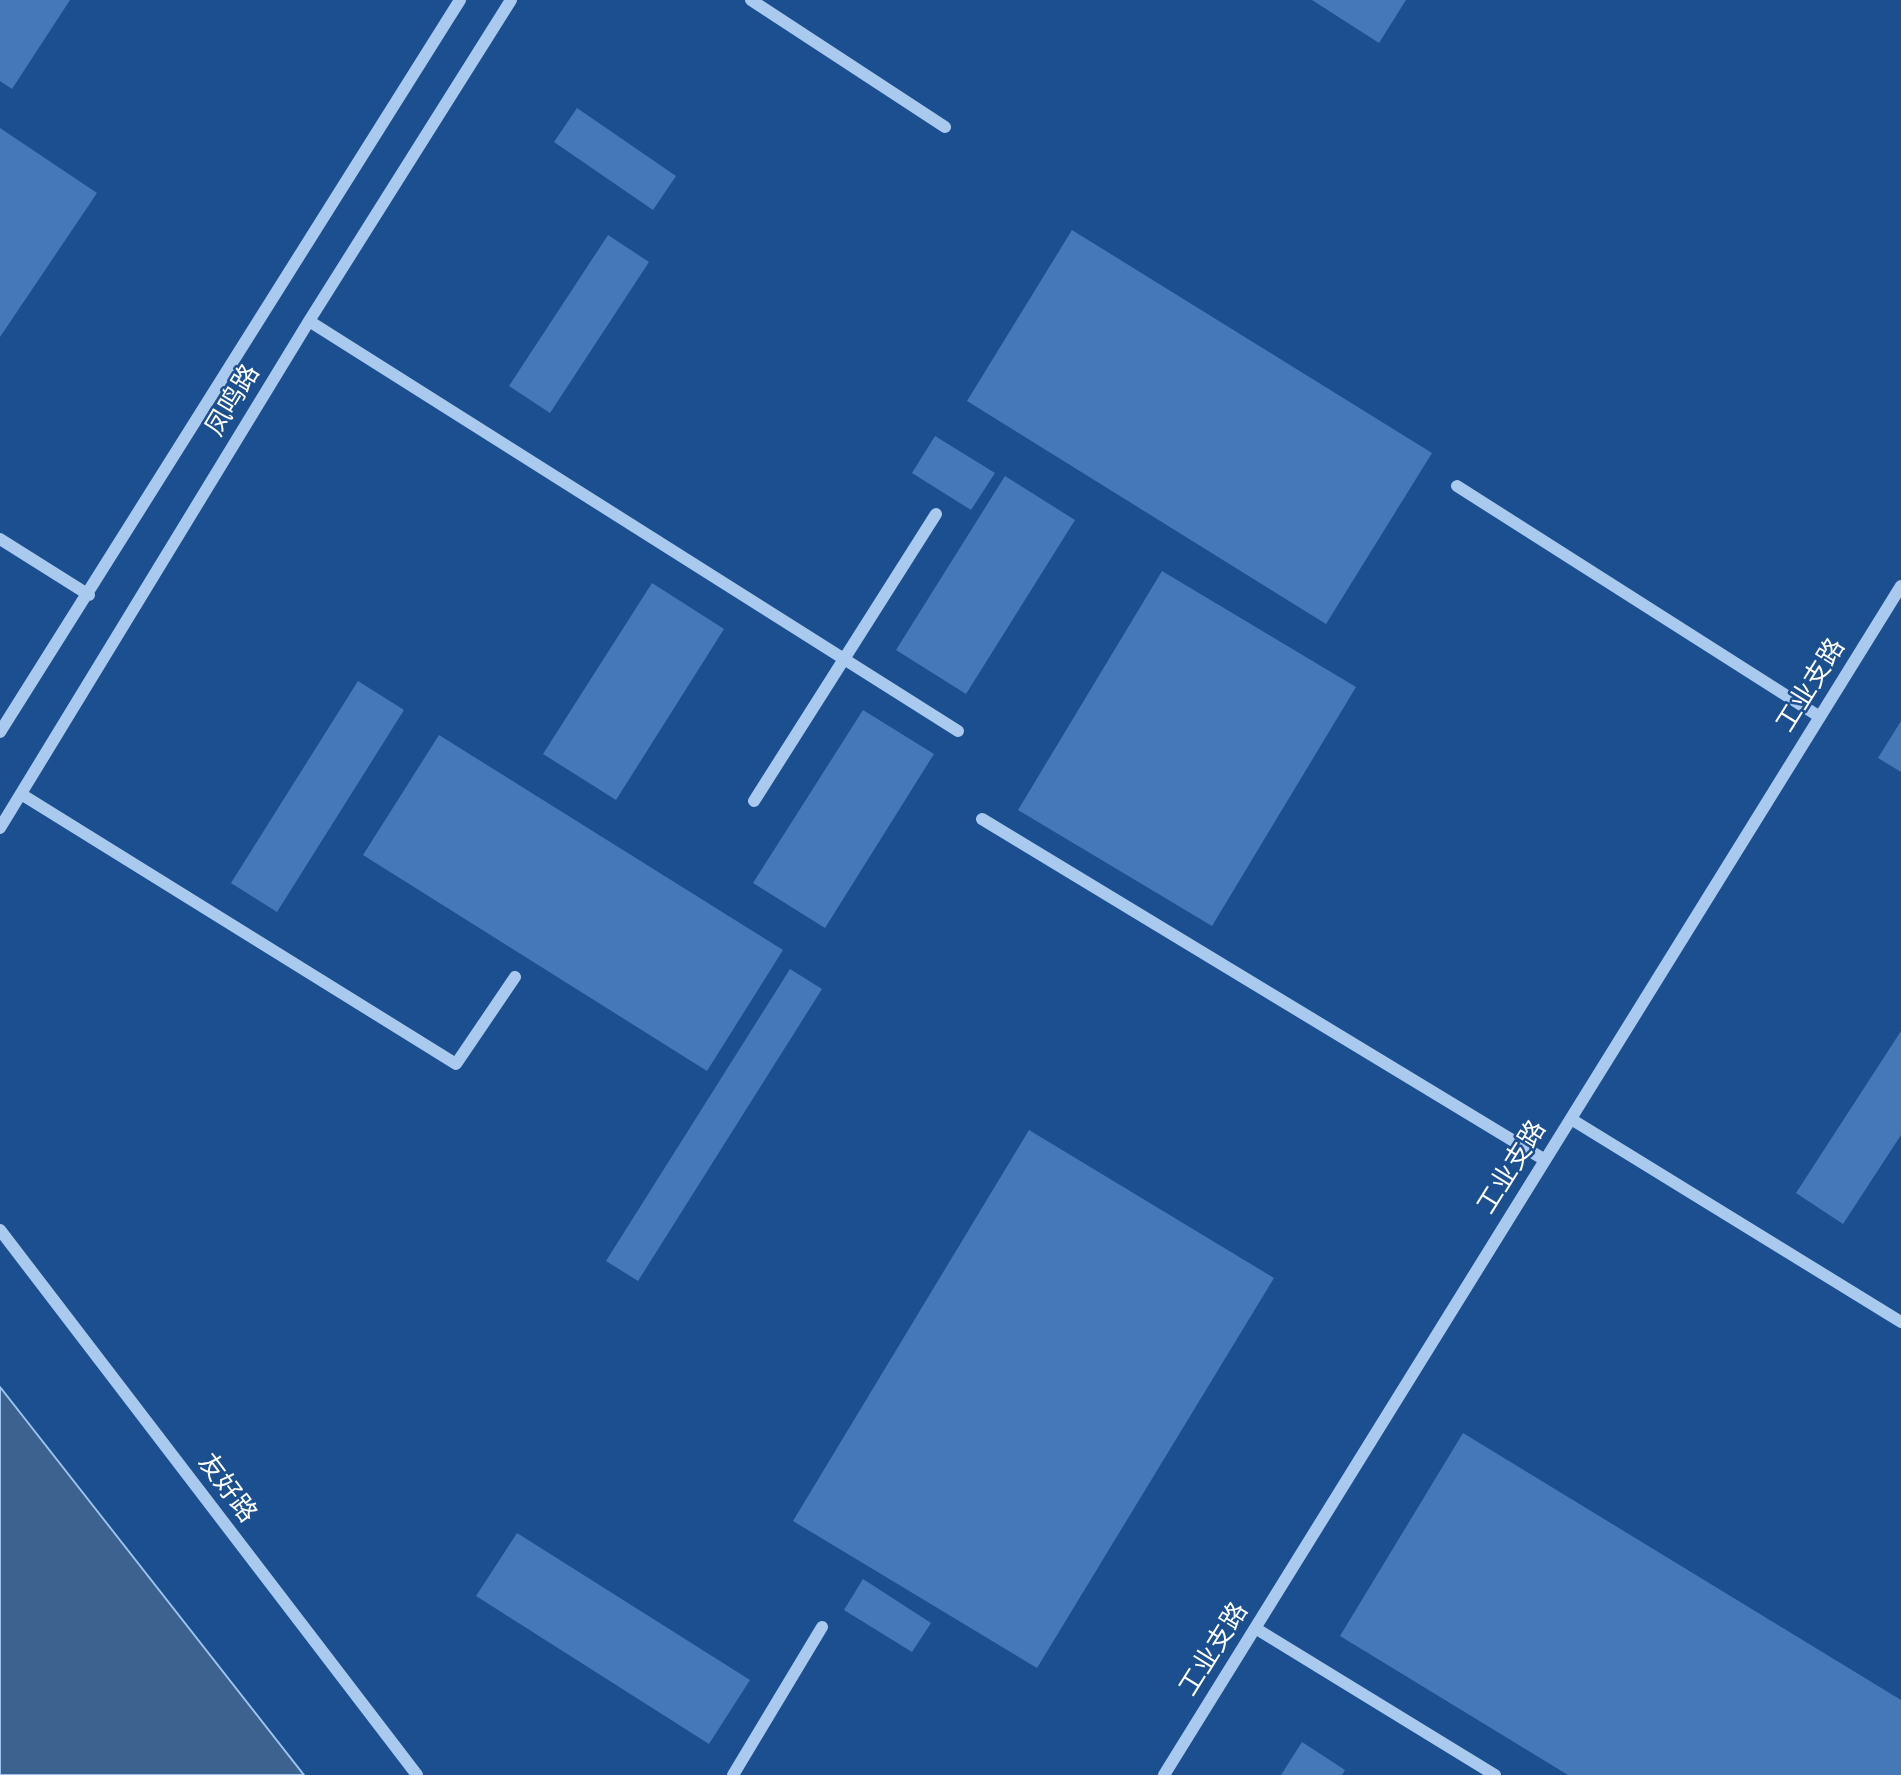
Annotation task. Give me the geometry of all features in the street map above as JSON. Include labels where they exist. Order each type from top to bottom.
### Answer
[{"type":"street","name":"凤鸣路","points":[[0,828],[309,321],[511,0]]},
{"type":"street","points":[[751,0],[945,127]]},
{"type":"street","name":"凤鸣路","points":[[0,732],[89,595],[456,2]]},
{"type":"street","points":[[309,321],[958,731]]},
{"type":"street","points":[[1457,486],[1820,717]]},
{"type":"street","points":[[754,801],[936,514]]},
{"type":"street","points":[[0,539],[89,595]]},
{"type":"street","name":"工业支路","points":[[1164,1775],[1901,586]]},
{"type":"street","points":[[21,794],[456,1065],[516,977]]},
{"type":"street","points":[[982,818],[1545,1160]]},
{"type":"street","points":[[1571,1119],[1901,1322]]},
{"type":"street","name":"友好路","points":[[0,1230],[416,1775]]},
{"type":"street","points":[[733,1775],[822,1627]]},
{"type":"street","points":[[1255,1628],[1495,1775]]},
{"type":"water","points":[[0,1387],[304,1775],[0,1775]]},
{"type":"building","points":[[0,0],[70,0],[12,89],[0,81]]},
{"type":"building","points":[[1312,0],[1406,0],[1379,43]]},
{"type":"building","points":[[577,108],[676,176],[653,210],[554,142]]},
{"type":"building","points":[[0,128],[97,193],[0,337]]},
{"type":"building","points":[[1072,230],[1432,453],[1326,624],[967,401]]},
{"type":"building","points":[[608,235],[649,262],[550,413],[509,386]]},
{"type":"building","points":[[935,436],[995,473],[971,510],[912,473]]},
{"type":"building","points":[[1005,476],[1075,520],[966,694],[896,650]]},
{"type":"building","points":[[1162,571],[1356,687],[1212,926],[1018,810]]},
{"type":"building","points":[[652,583],[724,629],[616,800],[543,754]]},
{"type":"building","points":[[358,681],[404,710],[277,912],[231,883]]},
{"type":"building","points":[[863,710],[934,754],[825,928],[753,883]]},
{"type":"building","points":[[1901,721],[1901,772],[1878,758]]},
{"type":"building","points":[[439,735],[783,950],[707,1071],[363,855]]},
{"type":"building","points":[[790,969],[822,989],[638,1281],[606,1261]]},
{"type":"building","points":[[1901,1031],[1901,1135],[1843,1224],[1796,1193]]},
{"type":"building","points":[[1029,1130],[1274,1278],[1037,1668],[793,1521]]},
{"type":"building","points":[[1463,1433],[1901,1700],[1901,1775],[1568,1775],[1340,1636]]},
{"type":"building","points":[[517,1533],[750,1680],[709,1744],[476,1596]]},
{"type":"building","points":[[863,1579],[931,1623],[912,1652],[844,1610]]},
{"type":"building","points":[[1302,1742],[1345,1770],[1342,1775],[1281,1775]]}]
